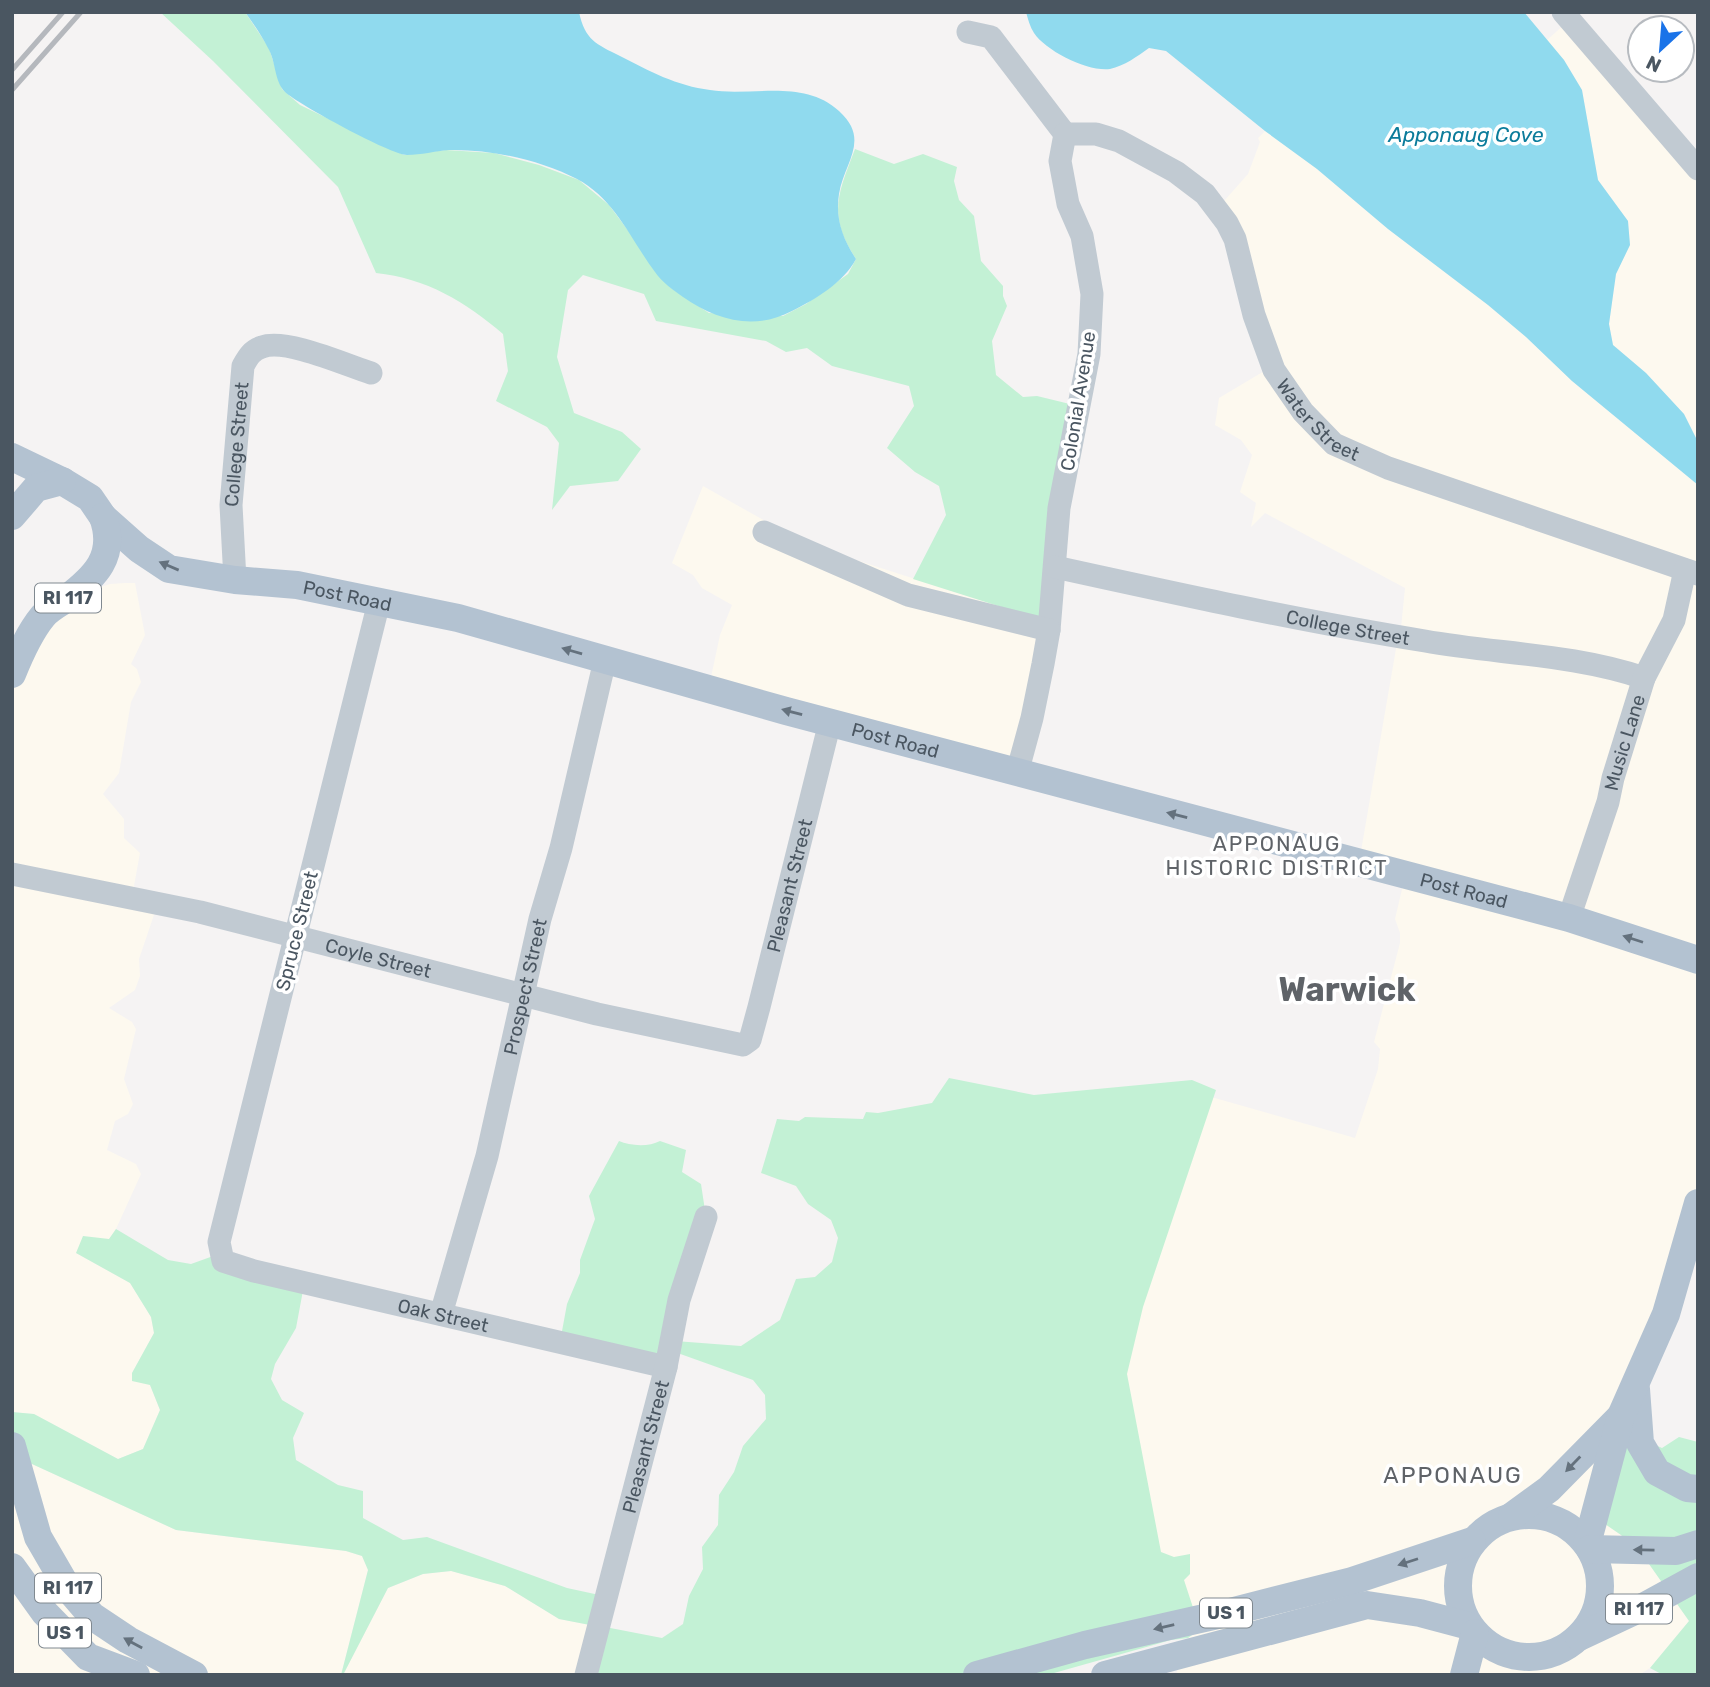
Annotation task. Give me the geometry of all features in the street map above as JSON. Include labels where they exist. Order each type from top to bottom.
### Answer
[{"type":"main road","name":"Post Road","points":[[12,457],[62,481],[89,498],[103,517],[139,549],[169,569],[235,580],[297,585],[458,618],[1017,773],[1569,918],[1698,960]]},
{"type":"main road","points":[[12,516],[36,488],[62,481]]},
{"type":"main road","name":"RI 117","points":[[12,674],[22,649],[44,615],[78,591],[103,564],[109,533],[103,517]]},
{"type":"main road","name":"US 1","points":[[1105,1675],[1161,1667],[1367,1605],[1420,1613],[1472,1629],[1490,1646],[1509,1655],[1530,1657],[1550,1654],[1579,1637],[1593,1618],[1600,1595],[1599,1571],[1589,1546],[1621,1416],[1666,1314],[1698,1203]]},
{"type":"main road","points":[[1636,1386],[1640,1443],[1657,1472],[1687,1488],[1698,1489]]},
{"type":"main road","name":"US 1","points":[[977,1675],[1085,1645],[1352,1581],[1472,1541],[1490,1525],[1512,1516],[1549,1489],[1621,1416]]},
{"type":"main road","name":"RI 117","points":[[12,1446],[38,1537],[68,1587],[92,1616],[128,1640],[194,1675]]},
{"type":"main road","points":[[1512,1516],[1540,1515],[1567,1525],[1589,1546],[1676,1550],[1698,1544]]},
{"type":"main road","points":[[1464,1675],[1472,1629],[1458,1598],[1459,1568],[1472,1541]]},
{"type":"main road","name":"US 1","points":[[12,1567],[45,1613],[88,1657],[136,1675]]},
{"type":"main road","name":"RI 117","points":[[1579,1637],[1698,1577]]},
{"type":"main road","points":[[1531,1675],[1550,1654]]},
{"type":"street","points":[[1563,12],[1698,169]]},
{"type":"street","points":[[968,32],[991,37],[1065,134]]},
{"type":"street","name":"Colonial Avenue","points":[[1017,773],[1032,718],[1049,630],[1059,508],[1089,354],[1091,294],[1084,245],[1068,204],[1060,161],[1065,134]]},
{"type":"street","name":"Water Street","points":[[1065,134],[1096,134],[1119,141],[1176,172],[1205,194],[1227,223],[1235,239],[1254,315],[1274,370],[1303,412],[1334,444],[1388,468],[1692,572]]},
{"type":"street","name":"College Street","points":[[235,580],[231,505],[241,378],[243,366],[250,353],[263,346],[279,344],[371,373]]},
{"type":"street","points":[[764,532],[908,595],[1049,630]]},
{"type":"street","name":"College Street","points":[[1055,567],[1362,631],[1578,661],[1644,678]]},
{"type":"street","name":"Music Lane","points":[[1569,918],[1608,802],[1644,678],[1674,620],[1692,572]]},
{"type":"street","name":"Spruce Street","points":[[223,1261],[219,1241],[379,602]]},
{"type":"street","name":"Prospect Street","points":[[442,1314],[487,1156],[540,919],[576,786],[605,660]]},
{"type":"street","name":"Pleasant Street","points":[[743,1045],[750,1040],[759,1007],[830,722]]},
{"type":"street","name":"Coyle Street","points":[[12,874],[200,912],[597,1014],[743,1045]]},
{"type":"street","name":"Pleasant Street","points":[[586,1675],[666,1367],[679,1300],[706,1217]]},
{"type":"street","name":"Oak Street","points":[[223,1261],[254,1271],[666,1367]]},
{"type":"shaded area","points":[[1566,23],[1698,157],[1698,442],[1684,414],[1646,373],[1613,345],[1609,324],[1616,274],[1630,245],[1628,221],[1598,180],[1582,90],[1564,60],[1547,40]]},
{"type":"shaded area","points":[[1265,131],[1488,305],[1572,381],[1698,485],[1698,1208],[1589,1513],[1621,1535],[1649,1564],[1689,1621],[1650,1668],[1639,1675],[1176,1675],[1188,1638],[1200,1629],[1152,1549],[1116,1394],[1122,1344],[1208,1096],[1355,1138],[1378,1069],[1380,1049],[1374,1042],[1400,943],[1395,919],[1407,868],[1361,851],[1400,638],[1405,588],[1265,513],[1251,527],[1256,503],[1240,492],[1252,455],[1241,440],[1215,425],[1219,398],[1271,367],[1217,209],[1248,174],[1260,142],[1258,138]]},
{"type":"shaded area","points":[[703,486],[790,535],[856,560],[1046,621],[1020,759],[711,677],[720,635],[732,605],[702,588],[693,575],[672,563]]},
{"type":"shaded area","points":[[135,583],[145,635],[131,664],[137,669],[141,682],[131,702],[119,773],[103,794],[124,819],[124,838],[140,853],[132,897],[156,909],[139,959],[140,976],[135,990],[109,1008],[132,1022],[136,1029],[124,1079],[133,1104],[128,1114],[115,1121],[107,1150],[136,1164],[141,1174],[109,1239],[76,1253],[130,1283],[151,1317],[154,1333],[132,1373],[150,1385],[160,1410],[143,1449],[118,1459],[34,1414],[12,1412],[12,643],[86,592],[110,584]]},
{"type":"shaded area","points":[[12,1456],[176,1530],[346,1551],[362,1556],[368,1570],[341,1675],[12,1675]]},
{"type":"shaded area","points":[[451,1571],[505,1586],[559,1619],[595,1626],[586,1675],[343,1675],[388,1588],[423,1574]]},
{"type":"green space","points":[[160,12],[245,12],[269,48],[282,89],[300,105],[404,155],[446,150],[494,153],[539,165],[579,180],[609,205],[671,288],[709,313],[783,316],[806,304],[848,274],[856,259],[841,230],[838,204],[855,149],[894,164],[923,154],[957,167],[954,181],[959,200],[974,216],[981,261],[1003,286],[1007,306],[992,341],[996,375],[1023,397],[1037,396],[1074,405],[1046,621],[913,579],[946,515],[939,486],[915,472],[887,448],[914,406],[909,386],[832,366],[807,348],[786,352],[766,341],[656,321],[644,294],[583,275],[568,290],[557,357],[574,413],[622,432],[641,449],[618,481],[570,486],[552,510],[559,443],[547,427],[496,401],[508,371],[503,334],[444,293],[412,280],[376,273],[338,187],[213,61]]},
{"type":"green space","points":[[949,1078],[1034,1095],[1192,1080],[1216,1090],[1143,1307],[1127,1374],[1161,1552],[1174,1557],[1190,1554],[1190,1574],[1184,1580],[1200,1629],[1188,1638],[1171,1640],[1047,1675],[586,1675],[595,1626],[559,1619],[505,1586],[451,1571],[423,1574],[388,1588],[341,1675],[368,1570],[362,1556],[346,1551],[176,1530],[12,1456],[12,1412],[34,1414],[118,1459],[143,1449],[160,1410],[150,1385],[132,1381],[132,1373],[154,1333],[151,1317],[130,1283],[76,1253],[83,1236],[109,1239],[116,1229],[168,1260],[191,1264],[216,1255],[304,1285],[296,1328],[275,1364],[271,1379],[282,1400],[304,1413],[293,1438],[296,1460],[338,1485],[363,1491],[363,1518],[403,1540],[427,1537],[567,1588],[604,1596],[600,1626],[662,1638],[683,1624],[689,1596],[703,1569],[702,1547],[718,1525],[719,1495],[734,1472],[743,1446],[766,1419],[765,1395],[753,1380],[672,1351],[662,1368],[560,1342],[567,1304],[580,1273],[580,1260],[595,1219],[589,1196],[619,1141],[640,1145],[660,1141],[686,1150],[682,1172],[701,1184],[706,1217],[675,1341],[741,1346],[780,1320],[796,1279],[815,1277],[832,1262],[838,1238],[831,1220],[808,1204],[796,1186],[761,1173],[777,1119],[863,1119],[866,1112],[878,1113],[932,1103]]},
{"type":"green space","points":[[1620,1429],[1662,1448],[1679,1437],[1698,1442],[1698,1675],[1663,1675],[1650,1668],[1689,1621],[1649,1564],[1621,1535],[1589,1513]]},
{"type":"water","points":[[245,12],[579,12],[588,35],[598,44],[675,81],[726,92],[793,92],[825,101],[839,111],[853,132],[853,151],[839,194],[838,212],[847,244],[856,259],[844,276],[828,290],[778,317],[736,320],[709,312],[683,297],[661,279],[602,197],[577,179],[547,166],[498,154],[465,150],[412,155],[398,153],[345,128],[293,98],[281,87],[271,53]]},
{"type":"water","name":"Apponaug Cove","points":[[1026,12],[1524,12],[1564,60],[1582,90],[1598,180],[1628,221],[1630,245],[1616,274],[1609,324],[1613,345],[1646,373],[1684,414],[1698,442],[1698,485],[1572,381],[1488,305],[1388,229],[1317,169],[1166,51],[1149,48],[1110,69],[1079,64],[1040,40],[1031,28]]},
{"type":"railway","points":[[12,70],[63,12]]},
{"type":"railway","points":[[12,90],[81,12]]},
{"type":"district","name":"APPONAUG HISTORIC DISTRICT","points":[[1277,855]]},
{"type":"district","name":"Warwick","points":[[1347,989]]},
{"type":"district","name":"APPONAUG","points":[[1453,1475]]}]
